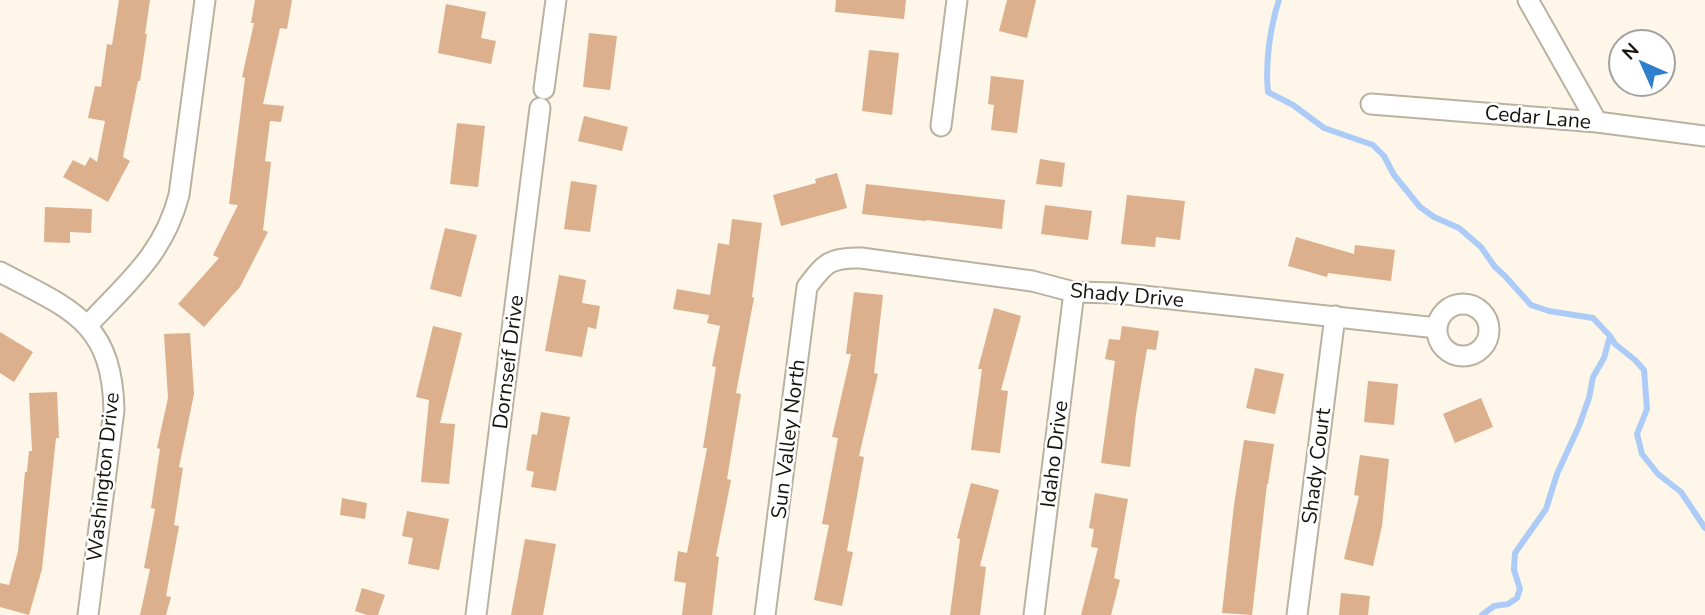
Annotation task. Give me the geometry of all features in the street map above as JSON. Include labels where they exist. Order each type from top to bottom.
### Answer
[{"type":"street","points":[[87,326],[153,255],[175,212],[205,0]]},
{"type":"street","name":"Dornseif Drive","points":[[476,615],[556,0]]},
{"type":"street","points":[[941,126],[957,0]]},
{"type":"street","points":[[1528,0],[1597,122]]},
{"type":"street","name":"Cedar Lane","points":[[1371,104],[1597,122],[1705,136]]},
{"type":"street","name":"Shady Drive","points":[[821,268],[840,257],[861,258],[1032,281],[1074,292],[1116,293],[1437,328]]},
{"type":"street","name":"Sun Valley North","points":[[765,615],[807,287],[821,268]]},
{"type":"street","name":"Washington Drive","points":[[0,272],[73,312],[101,344],[109,364],[114,387],[114,410],[88,615]]},
{"type":"street","name":"Idaho Drive","points":[[1034,615],[1074,292]]},
{"type":"street","name":"Shady Court","points":[[1297,615],[1335,316]]},
{"type":"building","points":[[119,0],[150,0],[140,81],[123,157],[130,161],[108,202],[63,177],[73,160],[85,166],[90,157],[97,162],[105,121],[88,118],[95,86],[101,87],[107,44],[112,45]]},
{"type":"building","points":[[255,0],[292,0],[287,29],[280,28],[263,104],[284,106],[281,122],[270,121],[265,161],[271,162],[263,230],[268,232],[240,287],[204,327],[178,304],[219,258],[213,255],[238,205],[229,204],[245,78],[242,77],[254,23],[251,23]]},
{"type":"building","points":[[836,0],[906,0],[904,19],[835,12]]},
{"type":"building","points":[[1007,0],[1036,0],[1027,38],[999,31]]},
{"type":"building","points":[[446,4],[486,12],[481,38],[496,41],[491,64],[438,53]]},
{"type":"building","points":[[589,33],[617,36],[610,90],[583,87]]},
{"type":"building","points":[[869,50],[899,53],[892,115],[862,111]]},
{"type":"building","points":[[991,76],[1024,80],[1017,133],[991,130],[994,105],[988,104]]},
{"type":"building","points":[[584,116],[628,127],[622,151],[578,141]]},
{"type":"building","points":[[457,123],[485,126],[478,187],[450,184]]},
{"type":"building","points":[[1040,159],[1065,163],[1062,187],[1036,184]]},
{"type":"building","points":[[837,173],[847,208],[781,226],[773,195],[816,183],[815,179]]},
{"type":"building","points":[[571,181],[597,185],[590,232],[564,229]]},
{"type":"building","points":[[866,184],[1005,200],[1002,229],[862,214]]},
{"type":"building","points":[[1127,195],[1185,201],[1180,240],[1156,237],[1155,247],[1121,244]]},
{"type":"building","points":[[1045,205],[1092,211],[1088,240],[1041,234]]},
{"type":"building","points":[[45,207],[92,209],[91,233],[70,232],[70,243],[44,242]]},
{"type":"building","points":[[732,219],[762,223],[754,298],[736,393],[741,394],[727,479],[731,480],[716,556],[719,557],[712,615],[682,615],[686,583],[674,581],[678,551],[687,553],[707,448],[703,448],[716,367],[712,366],[720,326],[707,323],[709,315],[673,309],[677,289],[710,295],[718,243],[729,245]]},
{"type":"building","points":[[445,228],[477,235],[461,297],[430,289]]},
{"type":"building","points":[[1296,237],[1354,254],[1355,245],[1395,250],[1391,281],[1328,273],[1327,277],[1288,266]]},
{"type":"building","points":[[559,275],[586,280],[582,303],[600,306],[596,329],[588,327],[582,357],[545,351]]},
{"type":"building","points":[[854,292],[883,295],[874,373],[878,374],[859,456],[864,457],[847,551],[853,552],[842,606],[814,600],[829,525],[822,524],[838,438],[832,437],[851,354],[846,354]]},
{"type":"building","points":[[994,308],[1021,316],[1001,390],[1008,391],[1000,453],[971,450],[982,369],[978,369]]},
{"type":"building","points":[[433,326],[462,333],[440,423],[455,424],[449,484],[421,482],[429,400],[416,397]]},
{"type":"building","points":[[1122,326],[1159,331],[1156,350],[1147,349],[1130,467],[1101,463],[1115,361],[1105,359],[1109,339],[1120,340]]},
{"type":"building","points":[[0,332],[33,352],[14,382],[0,373]]},
{"type":"building","points":[[190,333],[194,394],[179,467],[183,468],[174,525],[179,526],[166,596],[171,597],[166,615],[140,615],[150,569],[144,568],[155,509],[151,508],[160,449],[157,448],[168,398],[164,334]]},
{"type":"building","points":[[1255,368],[1284,374],[1275,414],[1246,408]]},
{"type":"building","points":[[1368,381],[1398,384],[1394,425],[1364,422]]},
{"type":"building","points":[[57,392],[59,438],[56,438],[42,569],[29,615],[0,607],[0,583],[9,585],[18,551],[25,472],[29,451],[32,451],[29,393]]},
{"type":"building","points":[[1481,398],[1493,427],[1455,443],[1443,414]]},
{"type":"building","points":[[541,412],[570,417],[556,491],[531,487],[534,472],[526,470],[532,434],[537,435]]},
{"type":"building","points":[[1244,440],[1274,444],[1252,615],[1222,613]]},
{"type":"building","points":[[1360,455],[1389,459],[1382,526],[1373,566],[1344,559],[1359,496],[1354,495]]},
{"type":"building","points":[[971,483],[999,490],[980,566],[986,567],[980,615],[950,615],[960,539],[957,538]]},
{"type":"building","points":[[1095,493],[1128,499],[1114,578],[1120,580],[1111,615],[1081,615],[1098,548],[1091,547],[1094,529],[1089,528]]},
{"type":"building","points":[[342,498],[367,503],[365,519],[340,515]]},
{"type":"building","points":[[407,511],[449,519],[439,570],[408,564],[413,538],[402,536]]},
{"type":"building","points":[[525,539],[556,544],[543,615],[511,615]]},
{"type":"building","points":[[362,588],[385,595],[378,615],[355,611]]},
{"type":"building","points":[[1341,593],[1370,596],[1368,615],[1339,615]]},
{"type":"waterway","points":[[1279,0],[1269,46],[1268,92],[1293,105],[1324,128],[1373,145],[1384,156],[1394,175],[1420,207],[1434,217],[1459,228],[1481,247],[1495,267],[1531,305],[1549,311],[1593,318],[1610,336],[1604,358],[1593,377],[1579,426],[1557,474],[1546,509],[1515,553],[1514,570],[1520,589],[1517,598],[1508,604],[1494,606],[1482,615]]},
{"type":"waterway","points":[[1610,336],[1615,344],[1644,370],[1647,409],[1637,434],[1642,454],[1658,474],[1681,492],[1705,528]]}]
